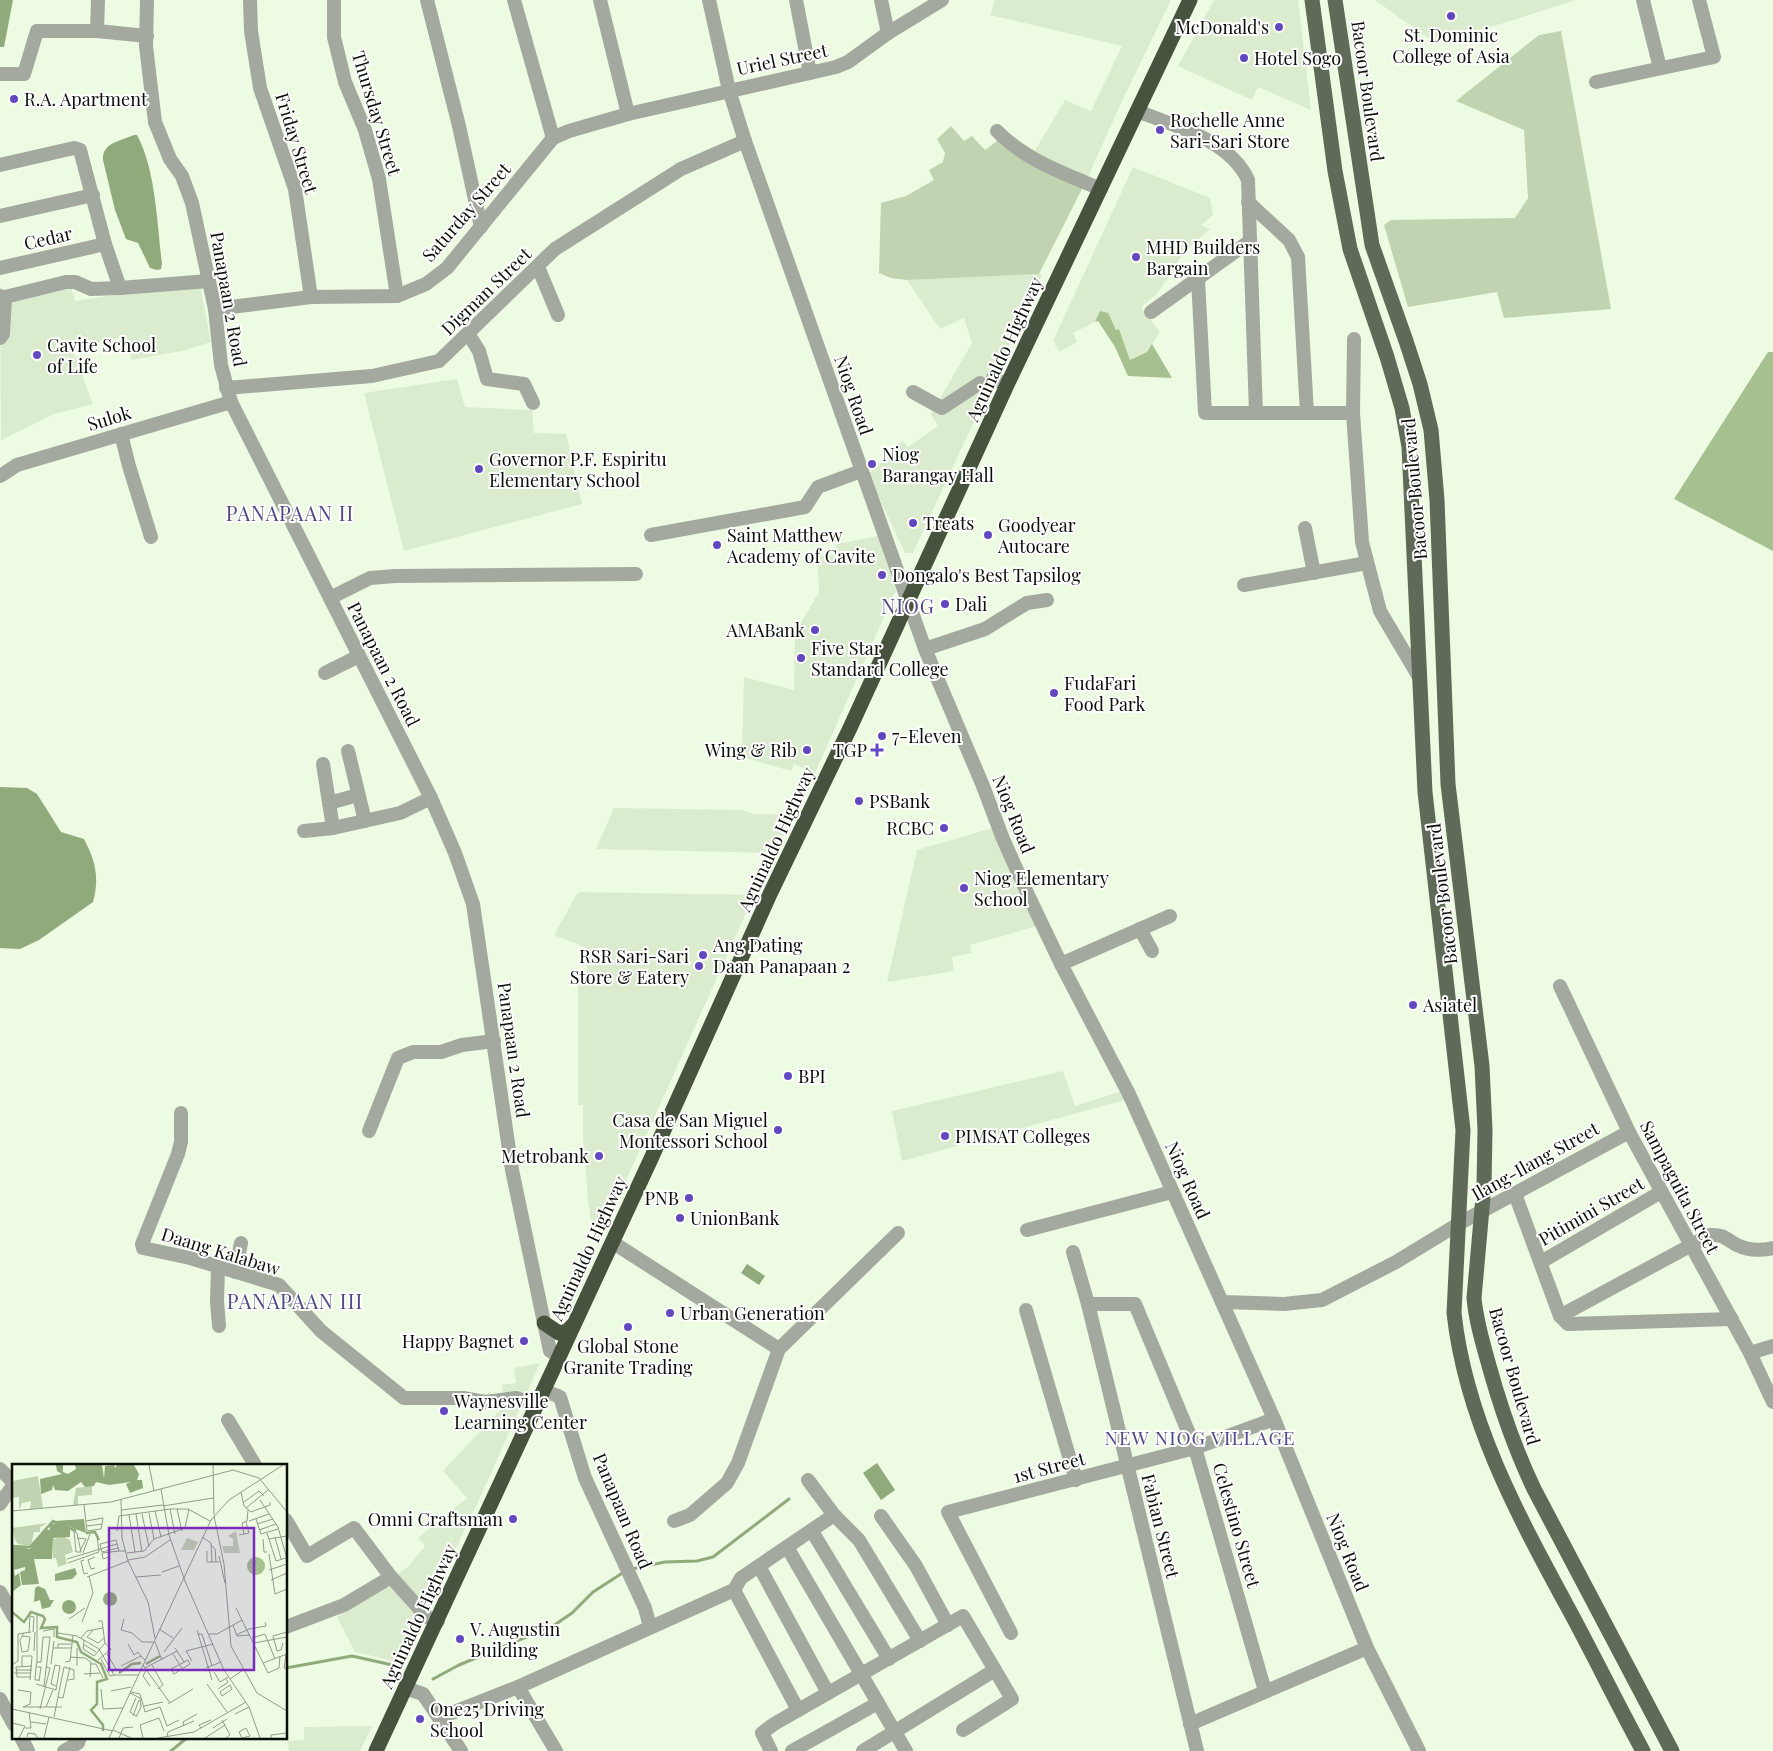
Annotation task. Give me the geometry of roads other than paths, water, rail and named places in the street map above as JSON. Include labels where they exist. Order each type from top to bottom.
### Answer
[{"type":"highway","name":"Aguinaldo Highway","points":[[376,1751],[438,1621],[770,894],[850,728],[1007,385],[1190,0]]},
{"type":"highway","points":[[544,1323],[559,1333],[567,1331],[573,1325]]},
{"type":"main road","name":"Bacoor Boulevard","points":[[1312,0],[1332,150],[1354,264],[1387,357],[1402,408],[1409,447],[1424,792],[1463,1130],[1460,1223],[1454,1313],[1456,1329],[1476,1409],[1502,1481],[1638,1749]]},
{"type":"main road","name":"Bacoor Boulevard","points":[[1335,0],[1372,246],[1417,375],[1431,430],[1437,500],[1448,784],[1482,1066],[1485,1130],[1483,1212],[1474,1298],[1476,1313],[1494,1385],[1513,1445],[1542,1505],[1672,1751]]},
{"type":"main road","points":[[1332,150],[1357,146]]},
{"type":"main road","points":[[1448,988],[1471,986]]},
{"type":"main road","points":[[1638,1749],[1660,1731]]},
{"type":"street","points":[[96,31],[98,0]]},
{"type":"street","name":"Panapaan 2 Road","points":[[147,0],[150,90],[155,122],[170,160],[182,176],[192,203],[215,309],[226,388],[230,402],[431,798],[455,853],[474,904],[512,1170],[550,1351],[559,1356]]},
{"type":"street","name":"Friday Street","points":[[250,0],[251,31],[260,88],[295,189],[311,298]]},
{"type":"street","name":"Thursday Street","points":[[334,0],[334,37],[345,82],[365,130],[379,179],[396,296]]},
{"type":"street","points":[[427,0],[459,126],[481,227]]},
{"type":"street","points":[[514,0],[553,138]]},
{"type":"street","points":[[600,0],[628,114]]},
{"type":"street","name":"Niog Road","points":[[709,0],[729,90],[745,141],[925,650],[983,786],[1003,839],[1061,964],[1129,1094],[1274,1419],[1367,1648],[1419,1751]]},
{"type":"street","points":[[796,0],[810,73]]},
{"type":"street","points":[[881,0],[888,33]]},
{"type":"street","name":"Uriel Street","points":[[729,90],[810,73],[848,62],[888,33],[942,0]]},
{"type":"street","points":[[1643,0],[1660,68]]},
{"type":"street","points":[[1596,82],[1714,57],[1699,0]]},
{"type":"street","points":[[0,74],[24,74],[37,31],[96,31],[147,36]]},
{"type":"street","name":"Saturday Street","points":[[215,309],[311,298],[396,296],[426,284],[447,268],[553,138],[569,131],[628,114],[729,90]]},
{"type":"street","points":[[1137,111],[1205,140],[1231,156],[1242,166],[1248,180],[1256,413]]},
{"type":"street","points":[[997,131],[1010,145],[1030,157],[1101,189]]},
{"type":"street","name":"Digman Street","points":[[226,388],[372,376],[439,361],[555,249],[681,169],[745,141]]},
{"type":"street","points":[[0,166],[74,148],[80,150],[105,244],[120,288]]},
{"type":"street","points":[[0,216],[93,195]]},
{"type":"street","points":[[1248,202],[1289,240],[1298,257],[1307,413]]},
{"type":"street","points":[[1151,312],[1250,241]]},
{"type":"street","name":"Cedar","points":[[0,268],[105,244]]},
{"type":"street","points":[[538,267],[558,315]]},
{"type":"street","points":[[1198,279],[1205,413],[1353,413]]},
{"type":"street","points":[[0,338],[3,334],[2,297],[66,282],[75,282],[91,289],[209,281]]},
{"type":"street","points":[[469,334],[481,356],[487,379],[524,384],[533,403]]},
{"type":"street","points":[[1354,339],[1353,413],[1362,542],[1380,611],[1419,677]]},
{"type":"street","points":[[993,378],[1007,385]]},
{"type":"street","points":[[913,392],[942,408],[980,383]]},
{"type":"street","name":"Sulok","points":[[0,476],[17,466],[230,402]]},
{"type":"street","points":[[121,434],[151,537]]},
{"type":"street","points":[[651,535],[805,507],[818,487],[861,471]]},
{"type":"street","points":[[1306,528],[1314,573]]},
{"type":"street","points":[[1244,585],[1367,563]]},
{"type":"street","points":[[330,598],[370,578],[395,576],[636,574]]},
{"type":"street","points":[[925,650],[985,629],[1027,603],[1046,600]]},
{"type":"street","points":[[325,673],[359,656]]},
{"type":"street","points":[[348,751],[365,821]]},
{"type":"street","points":[[324,764],[333,828]]},
{"type":"street","points":[[329,803],[358,795]]},
{"type":"street","points":[[304,831],[333,828],[400,813],[431,798]]},
{"type":"street","points":[[1061,964],[1170,916]]},
{"type":"street","points":[[1140,930],[1152,951]]},
{"type":"street","name":"Sampaguita Street","points":[[1560,986],[1629,1132],[1690,1246],[1732,1319],[1773,1402]]},
{"type":"street","points":[[369,1130],[398,1058],[413,1052],[441,1052],[462,1045],[494,1041]]},
{"type":"street","name":"Daang Kalabaw","points":[[182,1113],[181,1142],[178,1154],[153,1213],[142,1246],[279,1285],[322,1331],[404,1398],[462,1398],[485,1402],[516,1398],[536,1405]]},
{"type":"street","name":"Ilang-Ilang Street","points":[[1222,1302],[1284,1304],[1322,1300],[1396,1262],[1460,1223],[1629,1132]]},
{"type":"street","points":[[1027,1230],[1172,1192]]},
{"type":"street","name":"Pitimini Street","points":[[1541,1262],[1661,1192]]},
{"type":"street","points":[[1515,1194],[1560,1316],[1568,1324],[1732,1319]]},
{"type":"street","points":[[674,1521],[690,1515],[727,1483],[738,1463],[779,1349],[898,1233]]},
{"type":"street","points":[[1560,1316],[1710,1236],[1721,1234],[1737,1245],[1752,1250],[1773,1248]]},
{"type":"street","points":[[612,1242],[779,1349]]},
{"type":"street","points":[[234,1272],[242,1243]]},
{"type":"street","name":"Fabian Street","points":[[1073,1252],[1088,1304],[1197,1751]]},
{"type":"street","points":[[218,1267],[217,1301],[219,1326]]},
{"type":"street","name":"Celestino Street","points":[[1088,1304],[1135,1304],[1195,1448],[1265,1692]]},
{"type":"street","points":[[1026,1310],[1076,1480]]},
{"type":"street","points":[[1750,1353],[1773,1346]]},
{"type":"street","name":"Panapaan Road","points":[[543,1390],[560,1397],[585,1478],[645,1608],[650,1627]]},
{"type":"street","name":"1st Street","points":[[1011,1633],[948,1512],[1195,1448],[1274,1419]]},
{"type":"street","points":[[228,1420],[254,1464]]},
{"type":"street","points":[[0,1469],[12,1481]]},
{"type":"street","points":[[808,1480],[834,1514],[859,1540],[920,1641]]},
{"type":"street","points":[[0,1504],[12,1486]]},
{"type":"street","points":[[439,1718],[518,1687],[734,1590],[741,1578],[812,1531],[834,1514]]},
{"type":"street","points":[[881,1516],[916,1566],[948,1625]]},
{"type":"street","points":[[288,1523],[307,1556],[354,1528],[392,1577],[427,1617],[438,1621]]},
{"type":"street","points":[[812,1531],[889,1659]]},
{"type":"street","points":[[787,1547],[906,1751]]},
{"type":"street","points":[[759,1566],[828,1693]]},
{"type":"street","points":[[288,1626],[344,1605],[392,1577]]},
{"type":"street","points":[[734,1590],[798,1710]]},
{"type":"street","points":[[0,1592],[12,1613]]},
{"type":"street","points":[[771,1751],[762,1733],[798,1710],[963,1616],[1012,1699],[963,1730]]},
{"type":"street","points":[[1190,1724],[1367,1648]]},
{"type":"street","points":[[863,1751],[995,1670]]},
{"type":"street","points":[[518,1687],[556,1751]]},
{"type":"street","points":[[405,1688],[423,1694],[456,1748]]},
{"type":"street","points":[[0,1699],[12,1721]]},
{"type":"street","points":[[792,1751],[878,1703]]},
{"type":"street","points":[[22,1738],[28,1751]]},
{"type":"street","points":[[64,1751],[78,1744],[80,1738]]},
{"type":"waterway","points":[[632,1569],[665,1562],[697,1561],[713,1557],[789,1499]]},
{"type":"waterway","points":[[433,1679],[459,1665],[553,1626],[572,1613],[593,1592],[624,1572]]},
{"type":"waterway","points":[[288,1668],[352,1656],[397,1666]]},
{"type":"waterway","points":[[171,1751],[187,1738]]},
{"type":"place","name":"St. Dominic College of Asia","points":[[1451,16]]},
{"type":"place","name":"McDonald's","points":[[1279,27]]},
{"type":"place","name":"Hotel Sogo","points":[[1244,58]]},
{"type":"place","name":"R.A. Apartment","points":[[14,99]]},
{"type":"place","name":"Rochelle Anne Sari-Sari Store","points":[[1160,130]]},
{"type":"place","name":"MHD Builders Bargain","points":[[1136,257]]},
{"type":"place","name":"Cavite School of Life","points":[[37,355]]},
{"type":"place","name":"Niog Barangay Hall","points":[[872,464]]},
{"type":"place","name":"Governor P.F. Espiritu Elementary School","points":[[479,469]]},
{"type":"place","name":"Treats","points":[[913,523]]},
{"type":"place","name":"Goodyear Autocare","points":[[988,535]]},
{"type":"place","name":"Saint Matthew Academy of Cavite","points":[[717,545]]},
{"type":"place","name":"Dongalo's Best Tapsilog","points":[[882,575]]},
{"type":"place","name":"Dali","points":[[945,604]]},
{"type":"place","name":"AMABank","points":[[815,630]]},
{"type":"place","name":"Five Star Standard College","points":[[801,658]]},
{"type":"place","name":"FudaFari Food Park","points":[[1054,693]]},
{"type":"place","name":"7-Eleven","points":[[882,736]]},
{"type":"place","name":"Wing & Rib","points":[[807,750]]},
{"type":"place","name":"TGP","points":[[877,750]]},
{"type":"place","name":"PSBank","points":[[859,801]]},
{"type":"place","name":"RCBC","points":[[944,828]]},
{"type":"place","name":"Niog Elementary School","points":[[964,888]]},
{"type":"place","name":"Ang Dating Daan Panapaan 2","points":[[703,955]]},
{"type":"place","name":"RSR Sari-Sari Store & Eatery","points":[[699,966]]},
{"type":"place","name":"Asiatel","points":[[1413,1005]]},
{"type":"place","name":"BPI","points":[[788,1076]]},
{"type":"place","name":"Casa de San Miguel Montessori School","points":[[778,1130]]},
{"type":"place","name":"PIMSAT Colleges","points":[[945,1136]]},
{"type":"place","name":"Metrobank","points":[[599,1156]]},
{"type":"place","name":"PNB","points":[[689,1198]]},
{"type":"place","name":"UnionBank","points":[[680,1218]]},
{"type":"place","name":"Urban Generation","points":[[670,1313]]},
{"type":"place","name":"Global Stone Granite Trading","points":[[628,1327]]},
{"type":"place","name":"Happy Bagnet","points":[[524,1341]]},
{"type":"place","name":"Waynesville Learning Center","points":[[444,1411]]},
{"type":"place","name":"Omni Craftsman","points":[[513,1519]]},
{"type":"place","name":"V. Augustin Building","points":[[460,1639]]},
{"type":"place","name":"One25 Driving School","points":[[420,1719]]},
{"type":"district","name":"PANAPAAN II","points":[[290,512]]},
{"type":"district","name":"NIOG","points":[[908,605]]},
{"type":"district","name":"PANAPAAN III","points":[[295,1300]]},
{"type":"district","name":"NEW NIOG VILLAGE","points":[[1200,1437]]}]
